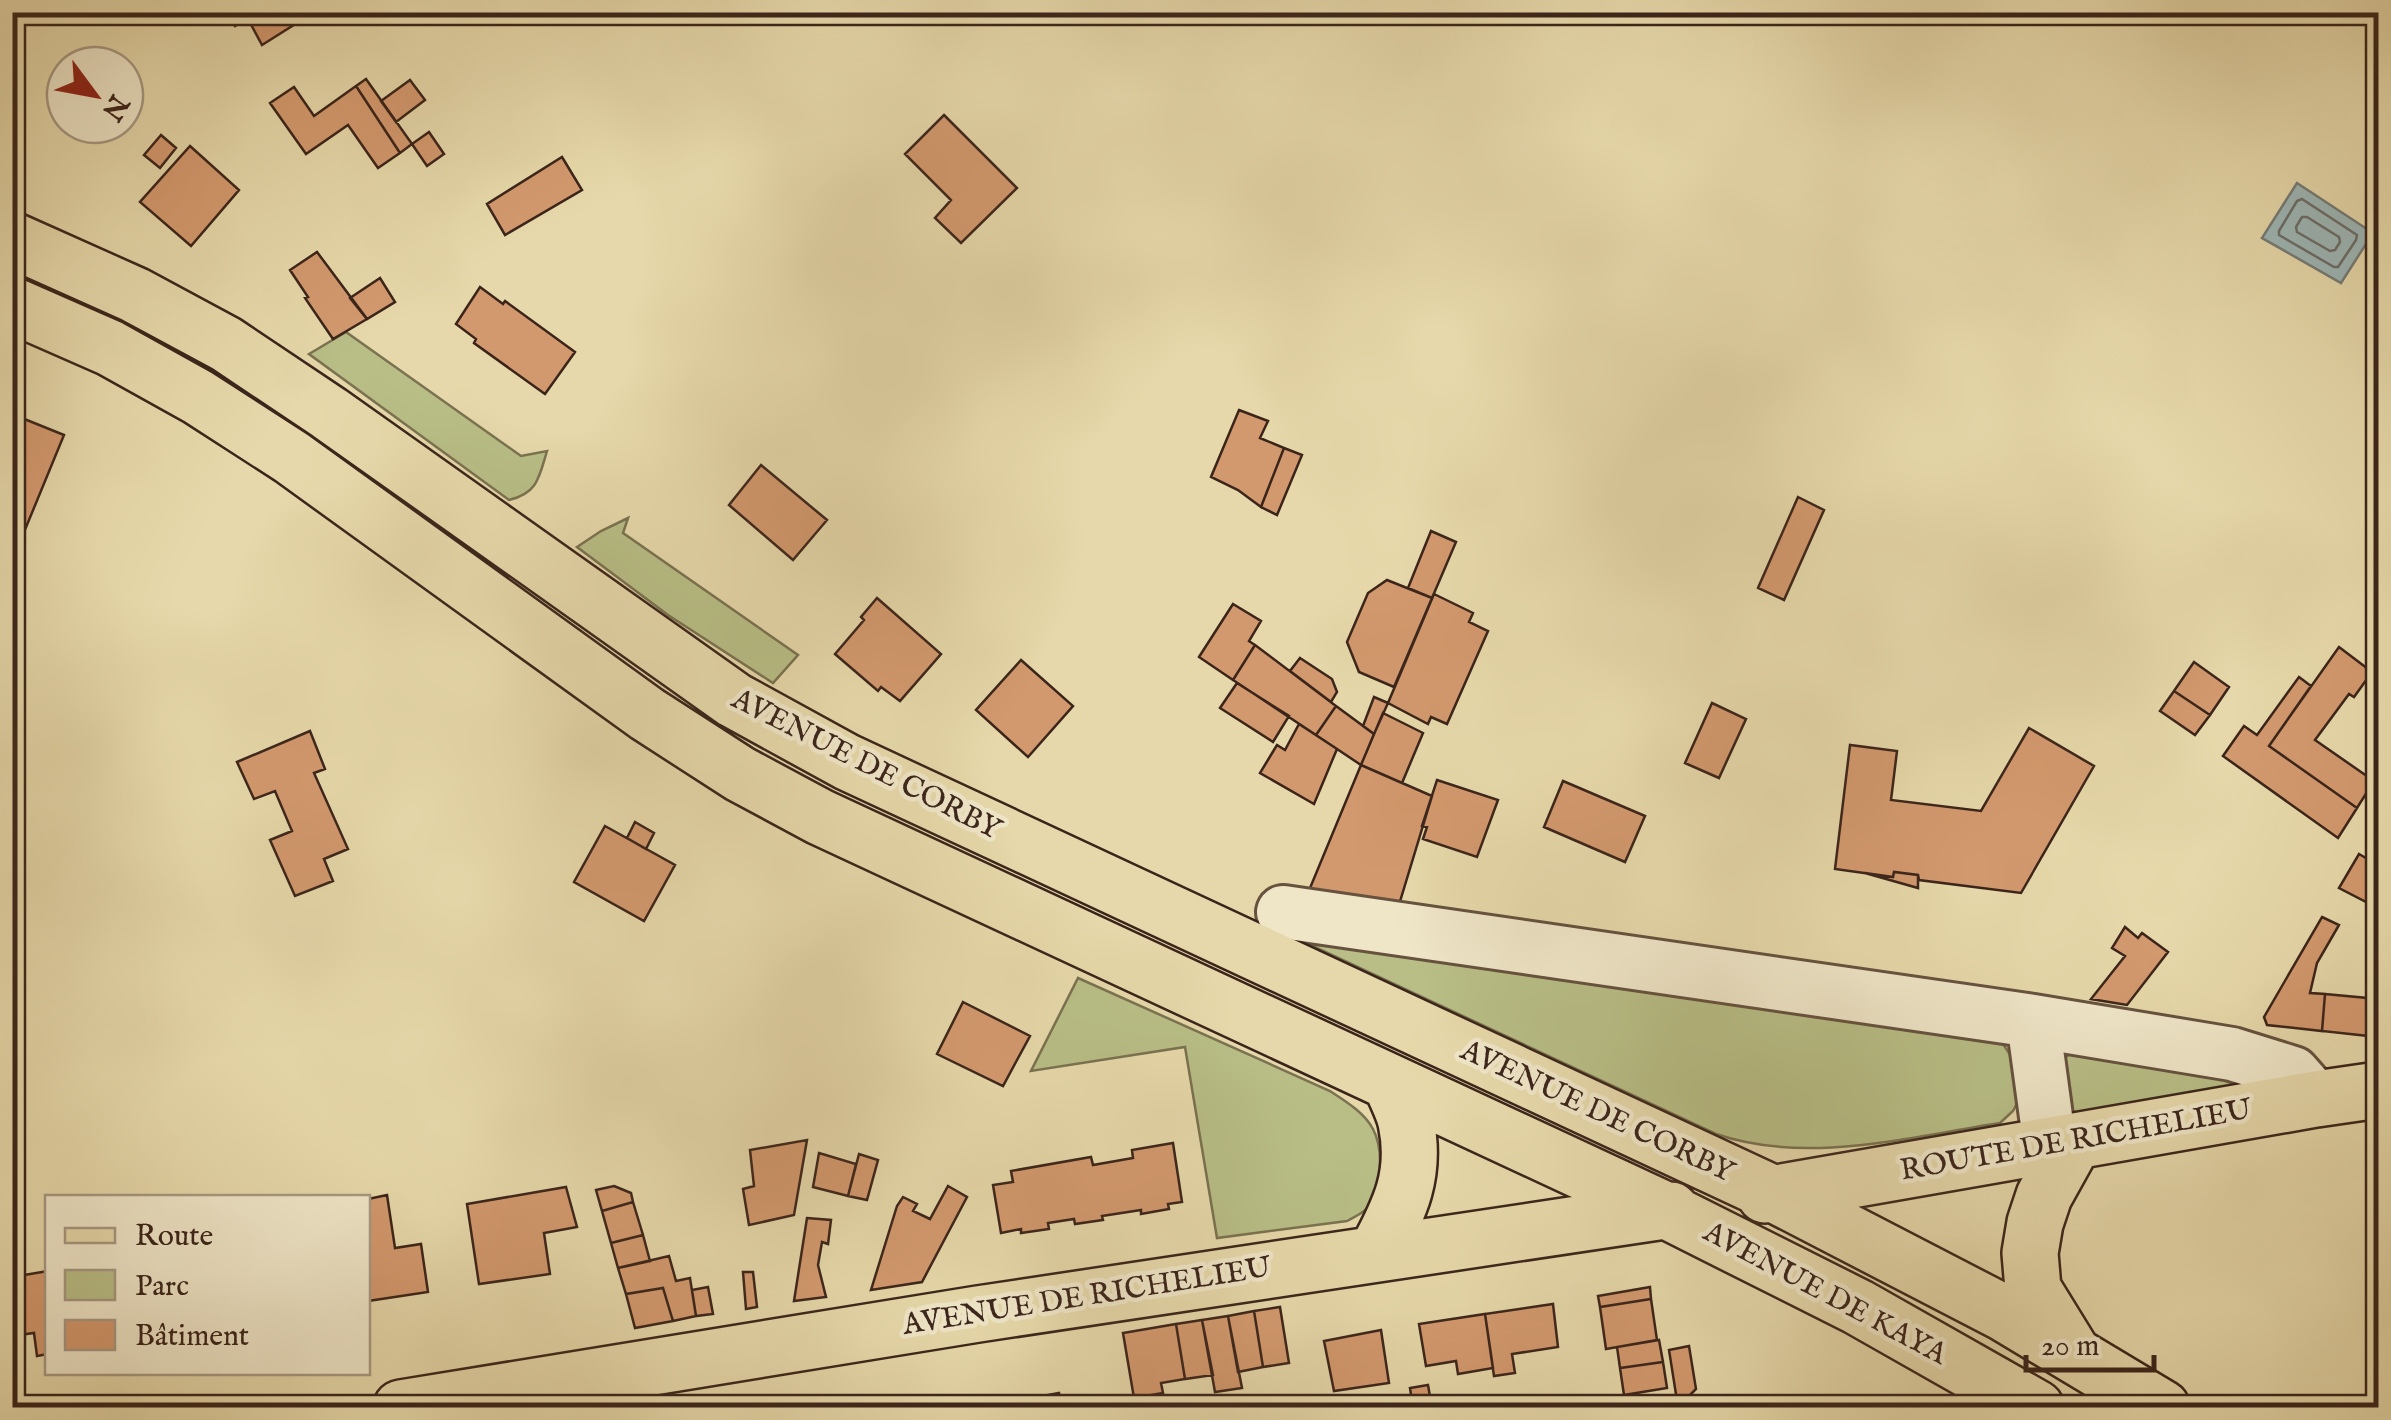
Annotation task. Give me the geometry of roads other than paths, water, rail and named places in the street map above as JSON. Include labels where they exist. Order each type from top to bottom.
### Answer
[{"type":"main road","name":"AVENUE DE CORBY","points":[[12,240],[135,295],[226,344],[734,700],[847,762],[1774,1194]]},
{"type":"main road","name":"AVENUE DE CORBY","points":[[12,305],[110,348],[198,397],[290,457],[647,714],[740,774],[820,817],[1666,1210]]},
{"type":"main road","points":[[1376,1252],[1398,1211],[1406,1185],[1406,1120],[1391,1084]]},
{"type":"main road","name":"ROUTE DE RICHELIEU","points":[[1774,1194],[2378,1090]]},
{"type":"main road","points":[[2062,1144],[2035,1224],[2030,1252],[2032,1289],[2074,1355]]},
{"type":"main road","name":"AVENUE DE RICHELIEU","points":[[400,1408],[1376,1252],[1774,1194]]},
{"type":"main road","points":[[1774,1194],[1986,1304],[2074,1355],[2146,1404]]},
{"type":"main road","name":"AVENUE DE KAYA","points":[[1666,1210],[1858,1308],[2036,1408]]},
{"type":"street","points":[[1283,912],[2232,1054],[2293,1074],[2316,1099]]},
{"type":"street","points":[[2033,1022],[2062,1144]]},
{"type":"water","points":[[2297,183],[2373,233],[2341,283],[2262,238]]}]
